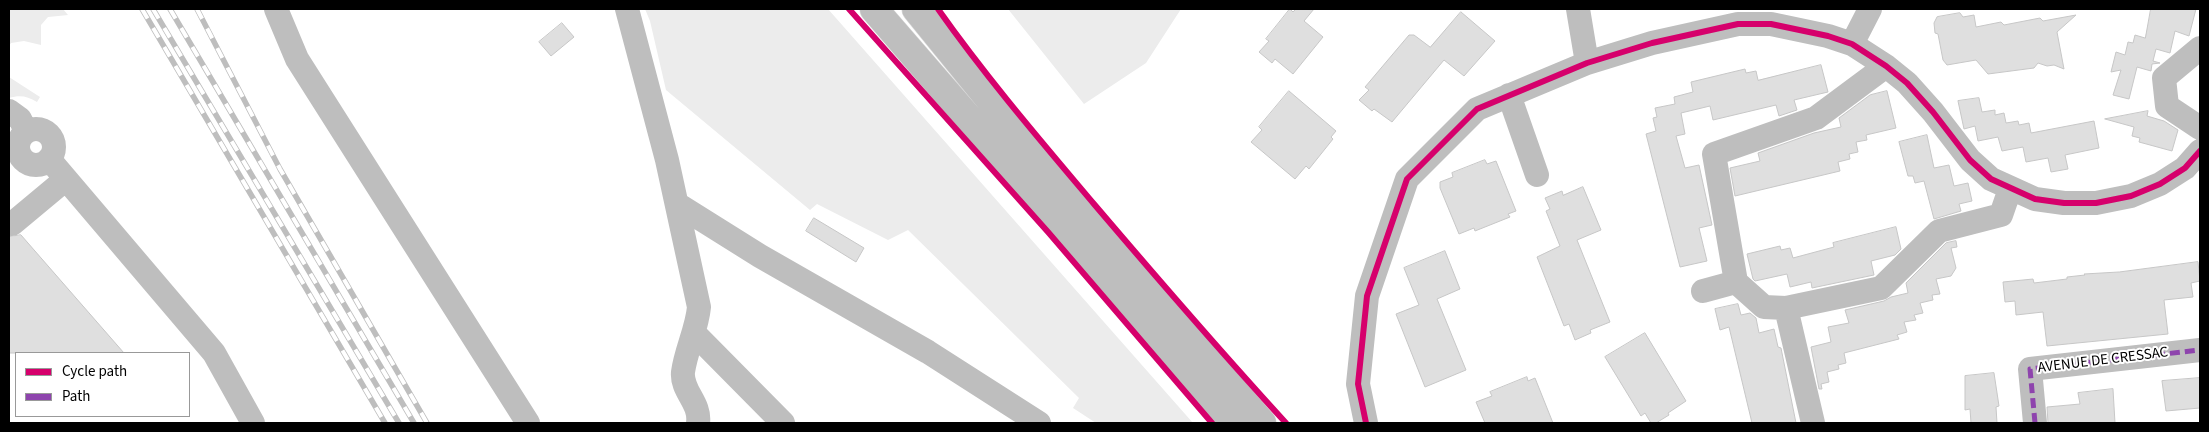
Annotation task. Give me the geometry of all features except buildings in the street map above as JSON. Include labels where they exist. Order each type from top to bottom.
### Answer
[{"type":"main road","points":[[874,9],[1233,423]]},
{"type":"main road","points":[[916,9],[1111,249],[1262,423]]},
{"type":"street","points":[[276,9],[297,59],[528,423]]},
{"type":"street","points":[[627,9],[677,204],[699,307],[684,372],[684,381],[695,402],[701,422]]},
{"type":"street","points":[[1578,9],[1587,63]]},
{"type":"street","points":[[1852,44],[1870,9]]},
{"type":"street","points":[[1366,423],[1358,384],[1367,296],[1407,179],[1477,109],[1587,63],[1652,43],[1738,24],[1771,24],[1828,36],[1852,44],[1886,66],[1907,83],[1970,160],[1991,179],[2035,199],[2064,204],[2096,203],[2131,196],[2160,184],[2184,168],[2200,151]]},
{"type":"street","points":[[2200,48],[2164,78],[2166,106],[2200,128]]},
{"type":"street","points":[[1886,66],[1816,118],[1714,154],[1736,282],[1764,307],[1786,308],[1881,288],[1939,231],[2001,215],[2010,188]]},
{"type":"street","points":[[1509,95],[1537,175]]},
{"type":"street","points":[[9,111],[20,119],[26,132],[19,144],[22,158],[36,164],[43,163],[49,159],[214,353],[253,423]]},
{"type":"street","points":[[12,224],[66,179]]},
{"type":"street","points":[[677,204],[760,256],[928,352],[1039,423]]},
{"type":"street","points":[[1703,291],[1736,282]]},
{"type":"street","points":[[1786,308],[1813,423]]},
{"type":"street","points":[[694,333],[783,423]]},
{"type":"street","name":"AVENUE DE CRESSAC","points":[[2035,423],[2030,369],[2200,350]]},
{"type":"shaded area","points":[[9,9],[63,9],[68,15],[48,17],[41,25],[41,45],[24,41],[11,43],[9,46]]},
{"type":"shaded area","points":[[645,9],[828,9],[1193,423],[1096,423],[1073,408],[1079,398],[908,230],[888,240],[817,204],[810,210],[666,90],[650,21]]},
{"type":"shaded area","points":[[1008,9],[1181,9],[1146,63],[1084,104]]},
{"type":"shaded area","points":[[9,77],[40,97],[37,102],[23,97],[9,98]]},
{"type":"railway","points":[[142,9],[385,423]]},
{"type":"railway","points":[[153,9],[399,423]]},
{"type":"railway","points":[[170,9],[414,423]]},
{"type":"railway","points":[[197,9],[280,169],[427,423]]},
{"type":"marked path","points":[[2035,423],[2030,369],[2200,350]]},
{"type":"cycle path","points":[[849,9],[1048,232],[1212,423]]},
{"type":"cycle path","points":[[938,9],[994,84],[1054,156],[1189,314],[1286,423]]},
{"type":"cycle path","points":[[1366,423],[1358,384],[1367,296],[1407,179],[1477,109],[1587,63],[1652,43],[1738,24],[1771,24],[1828,36],[1852,44],[1886,66],[1907,83],[1933,112],[1970,160],[1991,179],[2035,199],[2064,203],[2096,203],[2131,196],[2160,184],[2185,168],[2200,151]]}]
